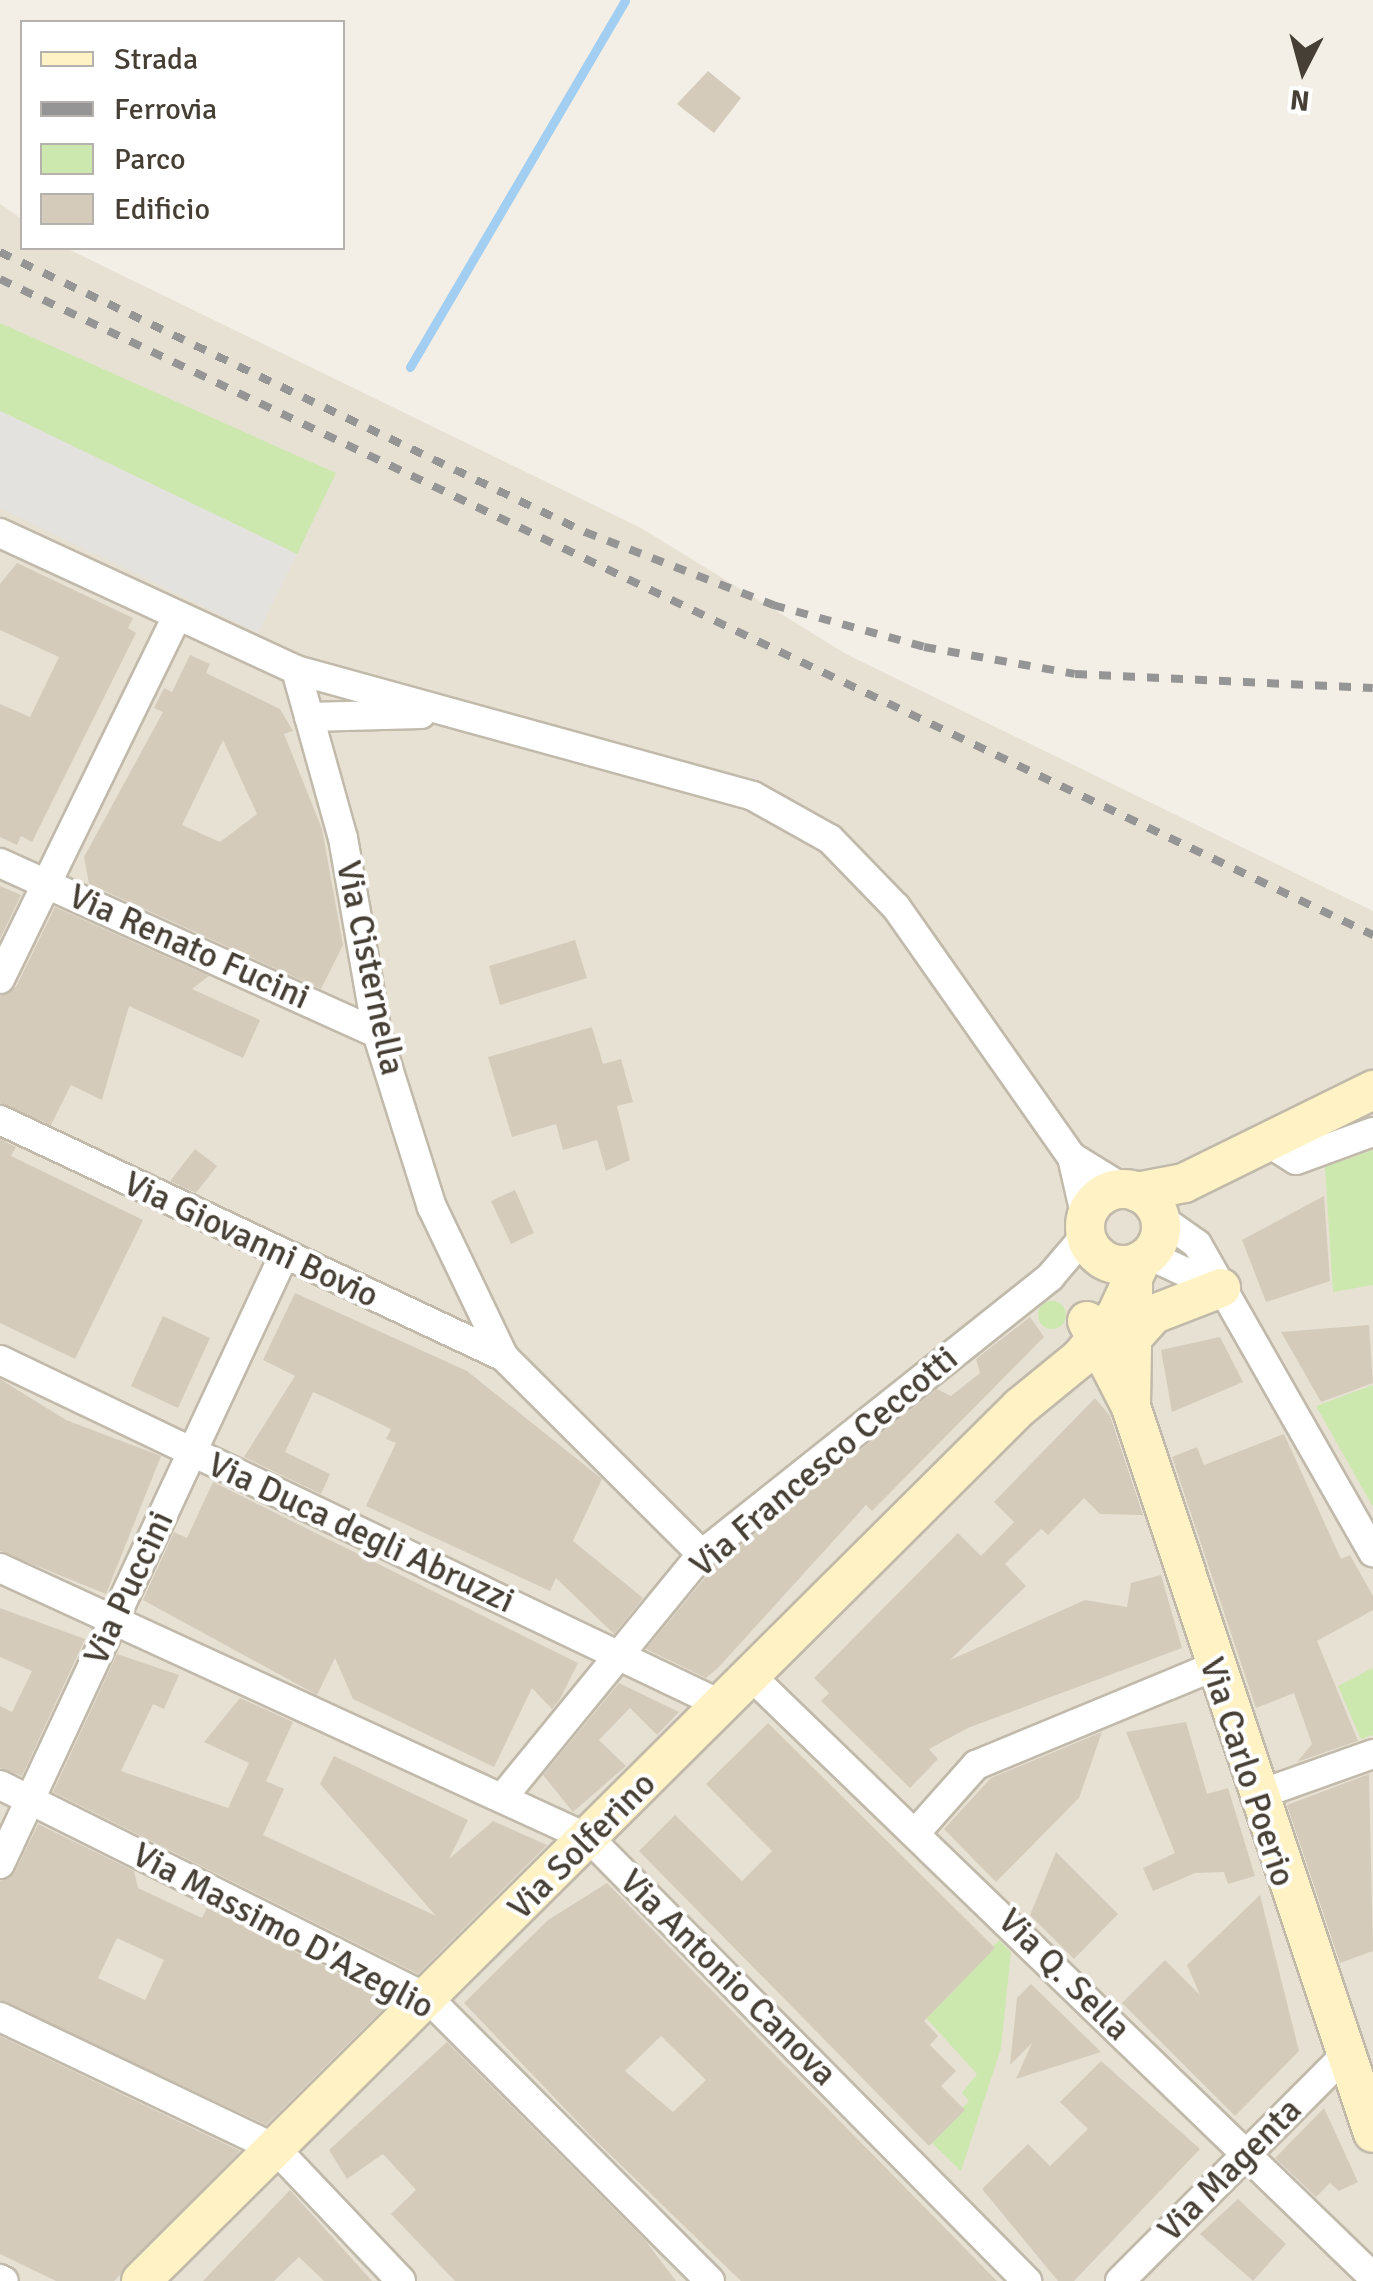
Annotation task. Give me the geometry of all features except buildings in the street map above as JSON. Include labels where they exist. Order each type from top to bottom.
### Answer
[{"type":"street","points":[[0,534],[296,670],[753,796],[830,840],[896,907],[1072,1157],[1116,1251],[1220,1288]]},
{"type":"street","points":[[0,980],[176,618]]},
{"type":"street","name":"Via Cisternella","points":[[296,670],[343,838],[377,1033],[432,1207],[504,1357],[702,1554]]},
{"type":"street","points":[[309,717],[453,713]]},
{"type":"street","name":"Via Renato Fucini","points":[[0,863],[377,1033]]},
{"type":"street","points":[[1116,1251],[1096,1200],[1145,1203],[1268,1147],[1373,1090]]},
{"type":"street","name":"Via Giovanni Bovio","points":[[0,1120],[283,1257],[504,1357]]},
{"type":"street","points":[[1268,1147],[1296,1160],[1373,1132]]},
{"type":"street","points":[[1072,1157],[1145,1203],[1198,1244],[1373,1552]]},
{"type":"street","name":"Via Solferino","points":[[141,2281],[1020,1407],[1036,1372],[1105,1331],[1116,1251],[1145,1203]]},
{"type":"street","name":"Via Carlo Poerio","points":[[1116,1251],[1105,1331],[1341,2059],[1373,2133]]},
{"type":"street","name":"Via Francesco Ceccotti","points":[[502,1798],[702,1554],[1050,1278],[1116,1251]]},
{"type":"street","name":"Via Puccini","points":[[0,1864],[283,1257]]},
{"type":"street","points":[[1105,1331],[1220,1288]]},
{"type":"street","name":"Via Duca degli Abruzzi","points":[[0,1360],[620,1653],[722,1706]]},
{"type":"street","name":"Via Antonio Canova","points":[[0,1568],[590,1838],[1027,2281]]},
{"type":"street","points":[[919,1829],[976,1765],[1212,1667]]},
{"type":"street","name":"Via Q. Sella","points":[[752,1676],[919,1829],[1244,2156],[1373,2278]]},
{"type":"street","points":[[1255,1796],[1373,1754]]},
{"type":"street","name":"Via Massimo D'Azeglio","points":[[0,1786],[428,1999],[710,2281]]},
{"type":"street","points":[[0,2017],[275,2148],[401,2281]]},
{"type":"street","name":"Via Magenta","points":[[1120,2281],[1341,2059]]},
{"type":"shaded area","points":[[0,204],[20,218],[20,250],[70,250],[641,528],[846,654],[1373,911],[1373,2281],[0,2281]]},
{"type":"shaded area","points":[[0,411],[297,554],[258,633],[0,508]]},
{"type":"green space","points":[[0,323],[336,473],[297,554],[0,411]]},
{"type":"green space","points":[[1373,1150],[1373,1285],[1333,1292],[1325,1167]]},
{"type":"green space","points":[[1052,1301],[1062,1305],[1066,1315],[1062,1325],[1052,1329],[1042,1325],[1038,1315],[1042,1305]]},
{"type":"green space","points":[[1373,1385],[1373,1507],[1316,1406]]},
{"type":"green space","points":[[1373,1668],[1373,1735],[1361,1739],[1338,1686]]},
{"type":"green space","points":[[999,1940],[1011,1952],[1001,2048],[961,2171],[930,2141],[969,2101],[962,2093],[977,2074],[907,1997],[947,1998]]},
{"type":"waterway","points":[[410,367],[625,0]]},
{"type":"railway","points":[[0,252],[585,532],[773,605],[924,647],[1075,674],[1373,688]]},
{"type":"railway","points":[[0,279],[1373,935]]}]
